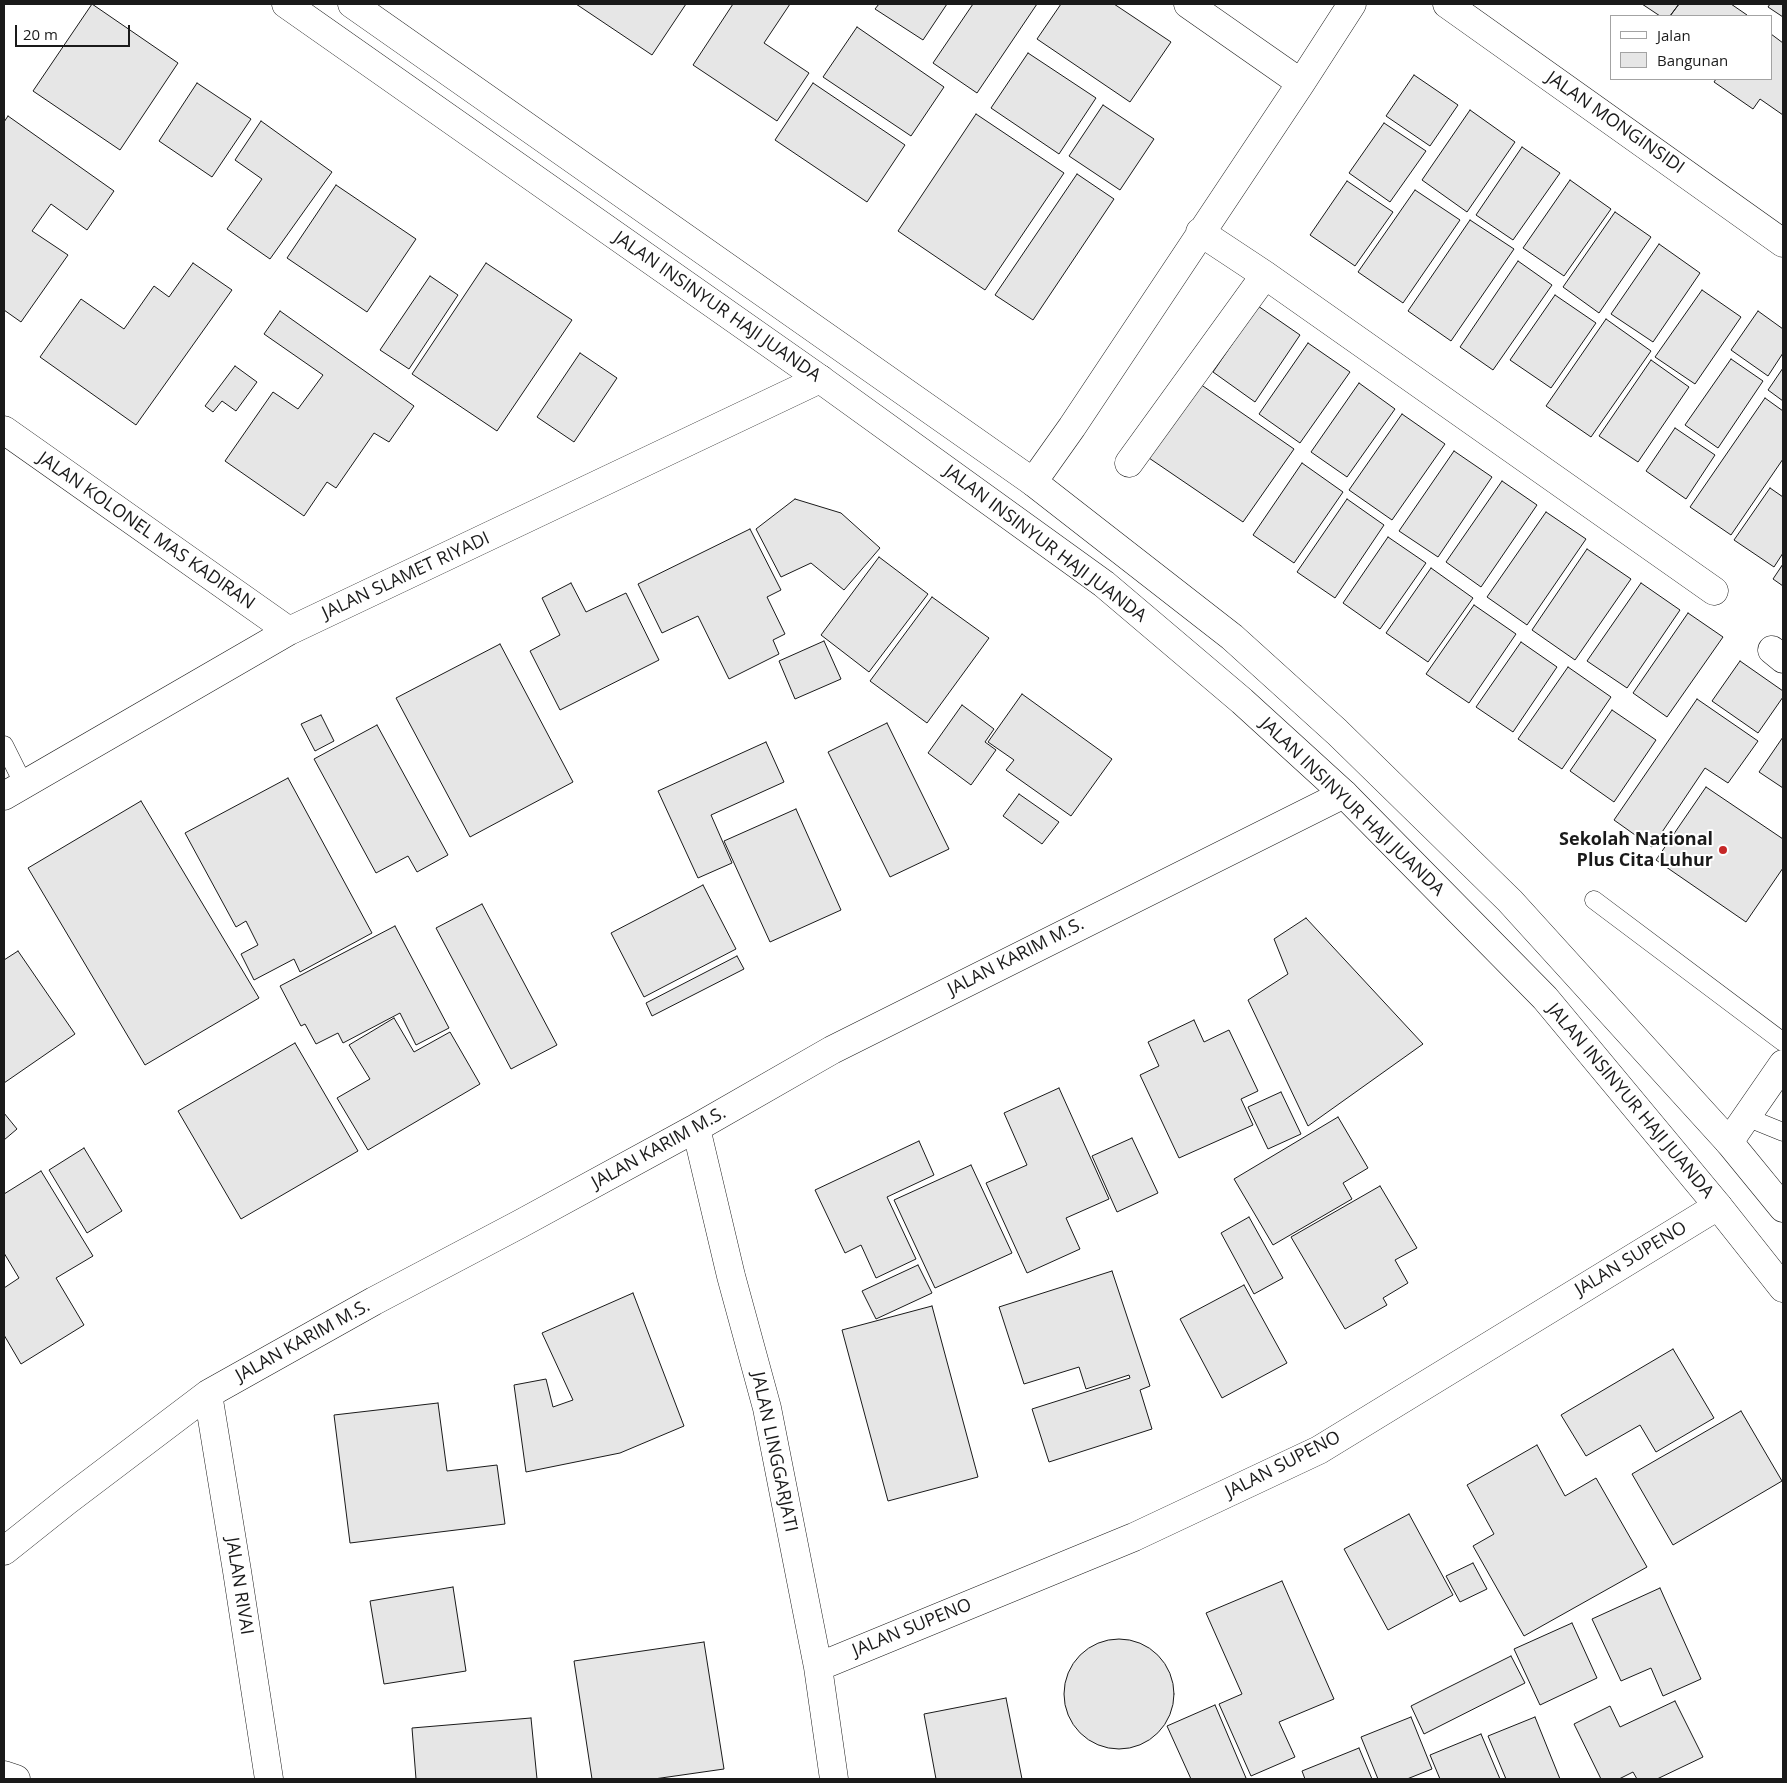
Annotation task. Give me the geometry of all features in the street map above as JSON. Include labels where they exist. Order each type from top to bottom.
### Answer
[{"type":"street","name":"JALAN INSINYUR HAJI JUANDA","points":[[286,4],[820,379],[1104,584],[1242,701],[1344,794],[1545,998],[1718,1206],[1783,1288]]},
{"type":"street","points":[[352,4],[1033,482],[1232,637],[1337,732],[1510,901],[1728,1142],[1783,1208]]},
{"type":"street","points":[[1188,4],[1301,83]]},
{"type":"street","points":[[1033,482],[1072,427],[1352,4]]},
{"type":"street","name":"JALAN MONGINSIDI","points":[[1447,4],[1783,243]]},
{"type":"street","points":[[1200,232],[1265,274],[1714,591]]},
{"type":"street","points":[[1129,463],[1265,274]]},
{"type":"street","name":"JALAN SLAMET RIYADI","points":[[14,789],[289,632],[820,379]]},
{"type":"street","name":"JALAN KOLONEL MAS KADIRAN","points":[[4,430],[289,632]]},
{"type":"street","name":"JALAN KARIM M.S.","points":[[4,1551],[208,1394],[374,1301],[696,1128],[832,1050],[1344,794]]},
{"type":"street","points":[[1728,1142],[1783,1064]]},
{"type":"street","name":"JALAN LINGGARJATI","points":[[696,1128],[731,1276],[767,1408],[818,1667],[834,1779]]},
{"type":"street","name":"JALAN SUPENO","points":[[818,1667],[1134,1537],[1320,1450],[1718,1206]]},
{"type":"street","name":"JALAN RIVAI","points":[[208,1394],[238,1571],[269,1779]]},
{"type":"street","points":[[4,1775],[16,1779]]},
{"type":"lane","points":[[4,745],[14,789]]},
{"type":"lane","points":[[1594,900],[1783,1042]]},
{"type":"lane","points":[[1746,1117],[1783,1132]]},
{"type":"building","points":[[92,4],[178,63],[120,150],[33,91]]},
{"type":"building","points":[[576,4],[686,4],[652,55]]},
{"type":"building","points":[[733,4],[790,4],[764,43],[809,73],[777,121],[693,65]]},
{"type":"building","points":[[879,4],[947,4],[923,40],[875,9]]},
{"type":"building","points":[[973,4],[1037,4],[977,93],[933,63]]},
{"type":"building","points":[[1061,4],[1114,4],[1171,42],[1130,102],[1037,39]]},
{"type":"building","points":[[1642,4],[1679,4],[1671,15],[1658,15]]},
{"type":"building","points":[[1679,4],[1731,4],[1747,15],[1671,15]]},
{"type":"building","points":[[1770,4],[1783,4],[1783,17],[1768,7]]},
{"type":"building","points":[[857,27],[944,87],[911,136],[823,77]]},
{"type":"building","points":[[1772,35],[1783,43],[1783,115],[1760,99],[1753,109],[1714,82],[1715,80],[1772,80]]},
{"type":"building","points":[[1028,53],[1096,98],[1059,154],[991,108]]},
{"type":"building","points":[[1414,75],[1458,105],[1430,146],[1386,116]]},
{"type":"building","points":[[197,83],[251,119],[212,177],[159,141]]},
{"type":"building","points":[[813,83],[905,145],[867,202],[775,140]]},
{"type":"building","points":[[1103,105],[1154,139],[1120,190],[1069,156]]},
{"type":"building","points":[[1470,110],[1515,142],[1467,212],[1422,180]]},
{"type":"building","points":[[976,114],[1064,173],[985,290],[898,231]]},
{"type":"building","points":[[8,116],[114,191],[87,230],[51,204],[32,231],[68,255],[21,322],[4,310],[4,122]]},
{"type":"building","points":[[261,121],[332,172],[270,259],[227,229],[262,179],[235,160]]},
{"type":"building","points":[[1384,123],[1426,151],[1390,202],[1349,173]]},
{"type":"building","points":[[1522,147],[1560,173],[1513,240],[1476,215]]},
{"type":"building","points":[[1077,174],[1114,199],[1033,320],[995,295]]},
{"type":"building","points":[[1570,180],[1611,209],[1564,276],[1523,248]]},
{"type":"building","points":[[1347,181],[1393,212],[1355,266],[1310,235]]},
{"type":"building","points":[[336,185],[416,239],[367,312],[287,258]]},
{"type":"building","points":[[1415,190],[1460,220],[1403,303],[1358,272]]},
{"type":"building","points":[[1615,212],[1651,237],[1599,313],[1563,287]]},
{"type":"building","points":[[1470,220],[1514,249],[1451,341],[1408,311]]},
{"type":"building","points":[[1659,244],[1700,273],[1653,342],[1611,314]]},
{"type":"building","points":[[1518,261],[1552,285],[1493,370],[1460,347]]},
{"type":"building","points":[[193,263],[232,290],[136,425],[40,357],[81,299],[124,329],[154,286],[169,297]]},
{"type":"building","points":[[486,263],[572,320],[497,431],[412,374]]},
{"type":"building","points":[[430,276],[458,295],[409,369],[380,350]]},
{"type":"building","points":[[1702,290],[1741,317],[1695,384],[1655,357]]},
{"type":"building","points":[[1555,295],[1596,323],[1551,388],[1510,360]]},
{"type":"building","points":[[1258,306],[1300,335],[1255,402],[1213,372]]},
{"type":"building","points":[[280,311],[414,406],[389,442],[374,433],[336,488],[327,482],[304,516],[225,461],[273,392],[298,409],[323,375],[264,334]]},
{"type":"building","points":[[1758,311],[1783,329],[1783,353],[1768,376],[1731,350]]},
{"type":"building","points":[[1606,319],[1651,351],[1591,437],[1546,406]]},
{"type":"building","points":[[1308,343],[1350,372],[1300,443],[1259,414]]},
{"type":"building","points":[[580,353],[617,378],[574,442],[537,417]]},
{"type":"building","points":[[1731,359],[1763,381],[1718,448],[1685,425]]},
{"type":"building","points":[[1651,360],[1689,387],[1638,462],[1599,436]]},
{"type":"building","points":[[235,366],[257,382],[236,411],[222,401],[213,412],[205,406]]},
{"type":"building","points":[[1783,368],[1783,401],[1768,390]]},
{"type":"building","points":[[1359,383],[1395,409],[1347,477],[1311,452]]},
{"type":"building","points":[[1200,384],[1294,449],[1243,522],[1149,458]]},
{"type":"building","points":[[1765,398],[1783,411],[1783,459],[1731,535],[1690,507]]},
{"type":"building","points":[[1402,414],[1445,444],[1392,520],[1349,490]]},
{"type":"building","points":[[1675,428],[1715,455],[1686,499],[1646,471]]},
{"type":"building","points":[[1454,451],[1492,477],[1438,557],[1399,531]]},
{"type":"building","points":[[1302,463],[1343,492],[1294,563],[1253,535]]},
{"type":"building","points":[[1502,481],[1537,505],[1481,587],[1446,562]]},
{"type":"building","points":[[1770,488],[1783,497],[1783,553],[1774,567],[1734,540]]},
{"type":"building","points":[[795,499],[841,513],[880,548],[844,590],[811,563],[781,577],[756,529]]},
{"type":"building","points":[[1347,499],[1384,525],[1335,598],[1297,572]]},
{"type":"building","points":[[1546,512],[1586,539],[1527,625],[1487,597]]},
{"type":"building","points":[[750,529],[781,590],[767,597],[785,634],[773,640],[779,654],[729,679],[698,616],[662,633],[638,584]]},
{"type":"building","points":[[1388,537],[1426,563],[1380,629],[1343,603]]},
{"type":"building","points":[[1587,549],[1631,579],[1575,660],[1532,630]]},
{"type":"building","points":[[879,557],[928,594],[869,672],[821,635]]},
{"type":"building","points":[[1783,564],[1783,586],[1773,579]]},
{"type":"building","points":[[1431,568],[1473,598],[1428,662],[1386,633]]},
{"type":"building","points":[[571,583],[586,612],[626,593],[659,660],[560,710],[530,651],[560,635],[542,598]]},
{"type":"building","points":[[1641,583],[1680,610],[1627,688],[1587,661]]},
{"type":"building","points":[[932,597],[989,638],[927,723],[870,681]]},
{"type":"building","points":[[1474,605],[1516,634],[1469,703],[1426,674]]},
{"type":"building","points":[[1688,613],[1723,637],[1667,717],[1633,693]]},
{"type":"building","points":[[824,641],[841,679],[795,699],[779,661]]},
{"type":"building","points":[[1521,642],[1557,667],[1513,732],[1476,707]]},
{"type":"building","points":[[500,644],[573,782],[470,837],[396,698]]},
{"type":"building","points":[[1740,661],[1783,691],[1783,697],[1758,733],[1712,701]]},
{"type":"building","points":[[1568,667],[1611,697],[1562,769],[1518,739]]},
{"type":"building","points":[[1022,694],[1112,759],[1071,816],[1006,770],[1014,760],[988,742]]},
{"type":"building","points":[[1697,699],[1758,741],[1728,783],[1705,768],[1652,847],[1614,820]]},
{"type":"building","points":[[962,705],[994,729],[985,742],[996,750],[971,785],[928,753]]},
{"type":"building","points":[[1612,710],[1656,740],[1614,802],[1570,771]]},
{"type":"building","points":[[321,715],[334,741],[315,751],[301,724]]},
{"type":"building","points":[[887,723],[949,849],[890,877],[828,752]]},
{"type":"building","points":[[377,725],[448,855],[417,872],[408,856],[376,873],[314,759]]},
{"type":"building","points":[[1783,737],[1783,788],[1759,772]]},
{"type":"building","points":[[766,742],[784,782],[711,815],[732,863],[698,878],[658,791]]},
{"type":"building","points":[[288,778],[372,933],[300,972],[294,959],[254,980],[241,954],[258,945],[246,921],[236,927],[185,833]]},
{"type":"building","name":"Sekolah National Plus Cita Luhur","points":[[1706,787],[1783,839],[1783,868],[1746,922],[1656,860]]},
{"type":"building","points":[[1019,794],[1059,822],[1042,844],[1003,816]]},
{"type":"building","points":[[141,801],[259,998],[145,1065],[28,868]]},
{"type":"building","points":[[796,809],[841,910],[770,942],[724,841]]},
{"type":"building","points":[[703,885],[736,949],[644,997],[611,933]]},
{"type":"building","points":[[482,904],[557,1045],[511,1069],[436,928]]},
{"type":"building","points":[[1306,918],[1423,1044],[1308,1126],[1248,1000],[1288,974],[1274,939]]},
{"type":"building","points":[[395,926],[449,1028],[416,1045],[400,1013],[343,1043],[338,1033],[316,1044],[305,1024],[301,1026],[280,986]]},
{"type":"building","points":[[18,951],[75,1034],[4,1083],[4,960]]},
{"type":"building","points":[[737,956],[744,969],[652,1016],[646,1003]]},
{"type":"building","points":[[394,1018],[414,1052],[450,1032],[480,1084],[368,1150],[337,1098],[370,1079],[349,1045]]},
{"type":"building","points":[[1194,1020],[1204,1042],[1229,1030],[1258,1091],[1241,1099],[1253,1125],[1179,1158],[1140,1075],[1159,1066],[1148,1042]]},
{"type":"building","points":[[295,1043],[358,1151],[241,1219],[178,1111]]},
{"type":"building","points":[[1059,1088],[1109,1199],[1066,1218],[1080,1249],[1027,1273],[986,1183],[1027,1165],[1004,1113]]},
{"type":"building","points":[[1281,1092],[1301,1134],[1268,1149],[1248,1107]]},
{"type":"building","points":[[4,1113],[17,1129],[4,1140]]},
{"type":"building","points":[[1338,1117],[1368,1168],[1343,1183],[1352,1199],[1273,1245],[1234,1179]]},
{"type":"building","points":[[1132,1138],[1158,1193],[1117,1212],[1092,1156]]},
{"type":"building","points":[[919,1141],[934,1175],[887,1197],[916,1259],[876,1278],[861,1245],[845,1253],[815,1190]]},
{"type":"building","points":[[84,1148],[122,1211],[87,1233],[49,1170]]},
{"type":"building","points":[[971,1165],[1012,1253],[935,1288],[894,1200]]},
{"type":"building","points":[[41,1171],[93,1256],[56,1278],[84,1325],[21,1364],[4,1335],[4,1288],[19,1278],[4,1253],[4,1194]]},
{"type":"building","points":[[1380,1186],[1417,1248],[1395,1260],[1408,1283],[1383,1298],[1387,1305],[1345,1329],[1291,1237]]},
{"type":"building","points":[[1249,1217],[1283,1278],[1254,1294],[1221,1233]]},
{"type":"building","points":[[918,1265],[932,1293],[876,1319],[862,1291]]},
{"type":"building","points":[[1112,1271],[1150,1386],[1140,1390],[1152,1429],[1049,1462],[1032,1409],[1130,1378],[1129,1375],[1086,1389],[1079,1367],[1024,1384],[999,1307]]},
{"type":"building","points":[[1244,1285],[1287,1363],[1222,1398],[1180,1319]]},
{"type":"building","points":[[633,1293],[684,1426],[620,1453],[526,1472],[514,1385],[546,1379],[553,1407],[573,1400],[542,1333]]},
{"type":"building","points":[[932,1306],[978,1477],[888,1501],[842,1330]]},
{"type":"building","points":[[1673,1349],[1714,1418],[1656,1452],[1640,1425],[1586,1456],[1561,1415]]},
{"type":"building","points":[[438,1403],[447,1471],[497,1465],[505,1524],[350,1543],[334,1415]]},
{"type":"building","points":[[1741,1411],[1782,1481],[1673,1545],[1632,1474]]},
{"type":"building","points":[[1537,1445],[1565,1496],[1596,1478],[1647,1567],[1524,1636],[1473,1546],[1494,1534],[1467,1485]]},
{"type":"building","points":[[1409,1514],[1453,1595],[1388,1630],[1344,1549]]},
{"type":"building","points":[[1473,1563],[1487,1589],[1460,1602],[1446,1576]]},
{"type":"building","points":[[1282,1581],[1334,1699],[1279,1722],[1295,1757],[1251,1776],[1219,1704],[1242,1694],[1206,1613]]},
{"type":"building","points":[[453,1587],[466,1671],[384,1684],[370,1601]]},
{"type":"building","points":[[1660,1588],[1701,1679],[1663,1696],[1651,1668],[1621,1681],[1592,1619]]},
{"type":"building","points":[[1572,1623],[1597,1678],[1540,1705],[1514,1649]]},
{"type":"building","points":[[1119,1639],[1140,1643],[1158,1655],[1170,1673],[1174,1694],[1170,1715],[1158,1733],[1140,1745],[1119,1749],[1098,1745],[1080,1733],[1068,1715],[1064,1694],[1068,1673],[1080,1655],[1098,1643]]},
{"type":"building","points":[[704,1642],[724,1769],[654,1779],[592,1779],[574,1661]]},
{"type":"building","points":[[1511,1656],[1525,1683],[1424,1734],[1411,1706]]},
{"type":"building","points":[[1006,1698],[1022,1779],[936,1779],[924,1714]]},
{"type":"building","points":[[1675,1701],[1703,1757],[1657,1779],[1637,1779],[1633,1772],[1619,1779],[1601,1779],[1574,1724],[1610,1706],[1620,1727]]},
{"type":"building","points":[[1215,1705],[1246,1778],[1244,1779],[1191,1779],[1167,1726]]},
{"type":"building","points":[[1411,1717],[1432,1769],[1407,1779],[1378,1779],[1361,1737]]},
{"type":"building","points":[[1535,1717],[1560,1779],[1506,1779],[1488,1736]]},
{"type":"building","points":[[531,1718],[537,1779],[416,1779],[412,1728]]},
{"type":"building","points":[[1481,1734],[1500,1779],[1440,1779],[1430,1755]]},
{"type":"building","points":[[1359,1748],[1372,1779],[1305,1779],[1302,1771]]},
{"type":"place","name":"Sekolah National Plus Cita Luhur","points":[[1723,850]]}]
